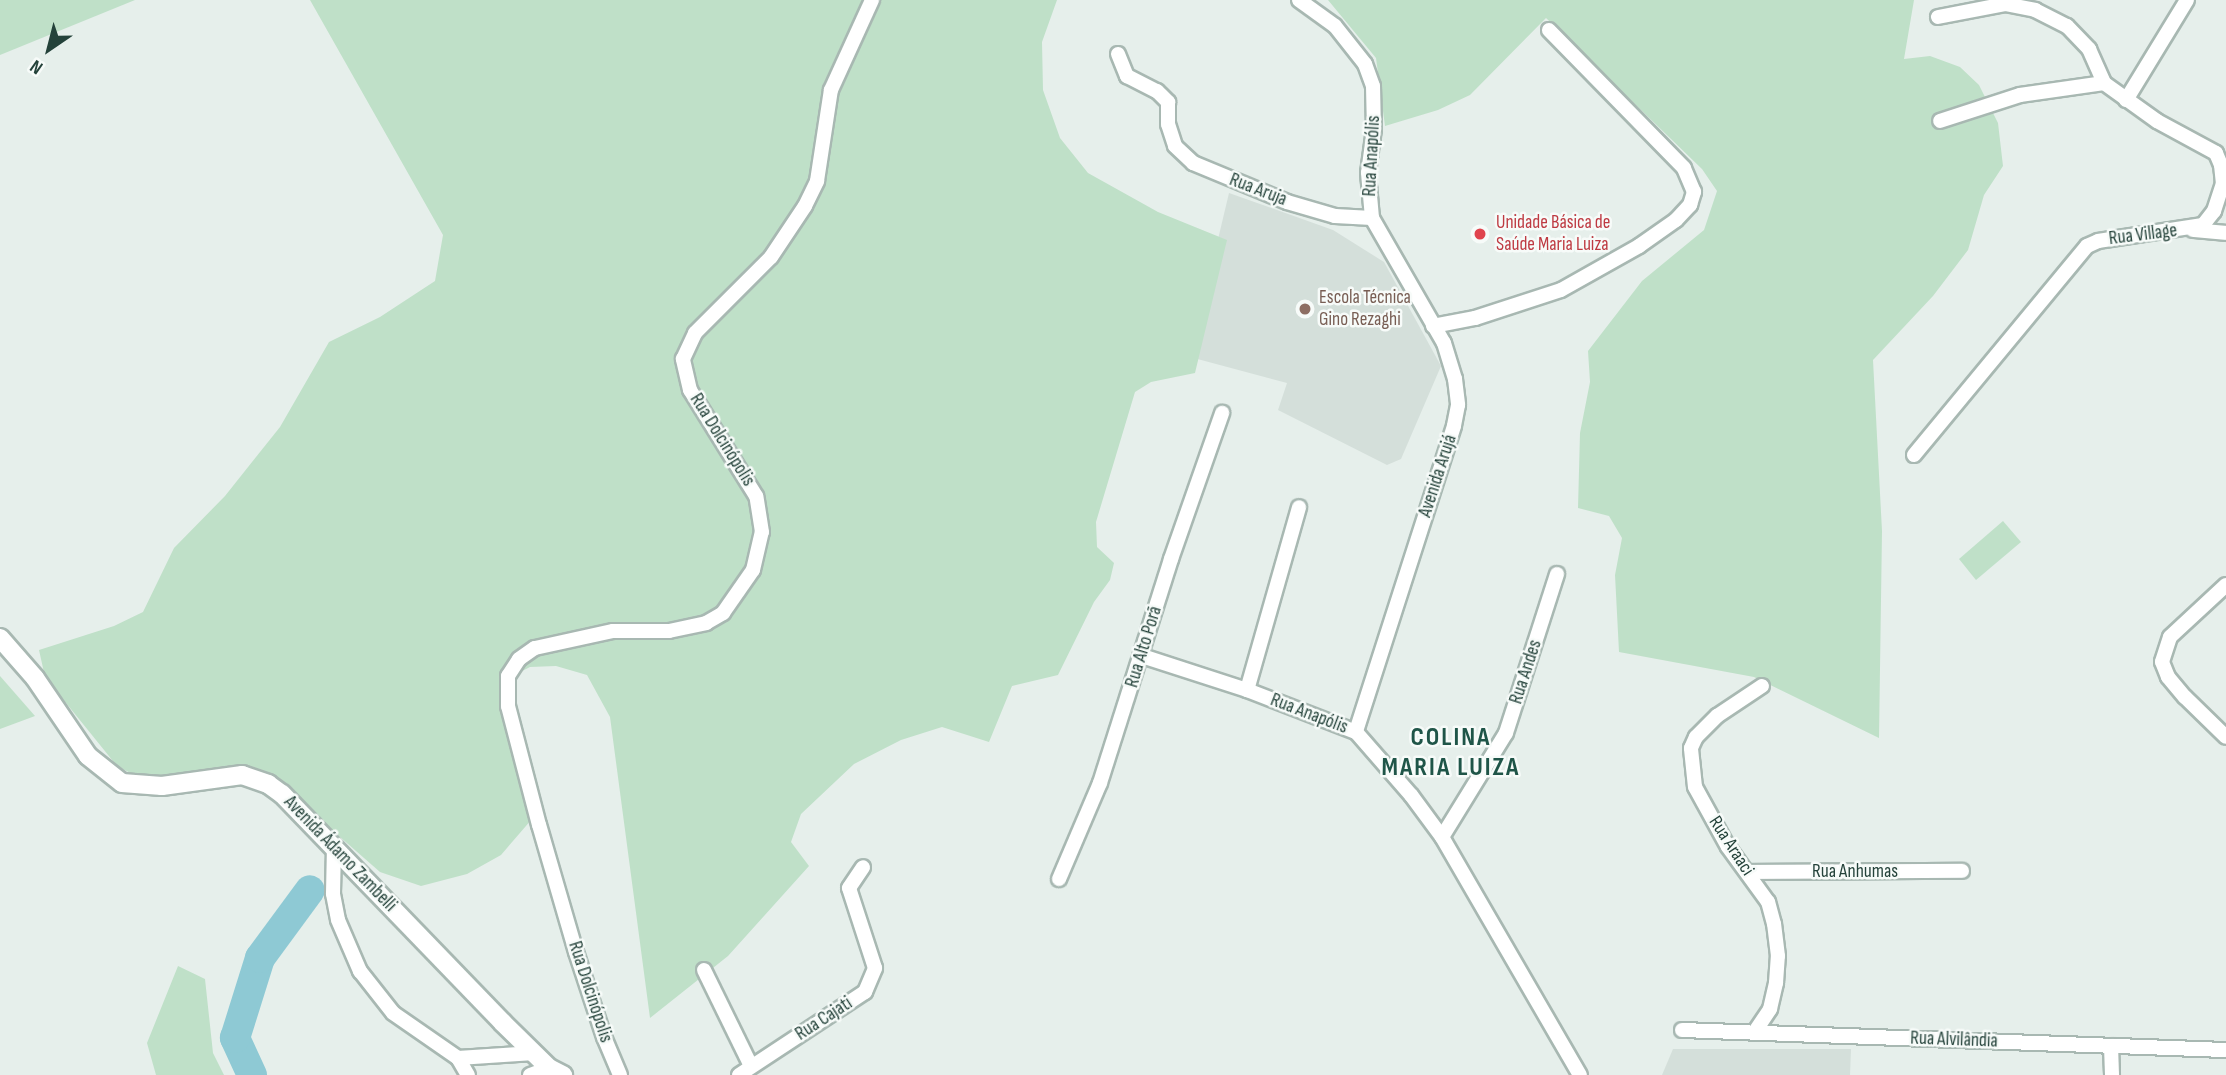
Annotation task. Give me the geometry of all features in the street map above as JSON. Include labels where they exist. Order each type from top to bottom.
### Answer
[{"type":"street","name":"Rua Dolcinópolis","points":[[620,1075],[576,952],[539,825],[508,706],[508,676],[519,659],[535,648],[613,631],[669,631],[706,623],[723,613],[737,597],[753,570],[762,532],[756,496],[690,390],[683,359],[695,333],[771,257],[805,206],[817,181],[831,90],[872,0]]},
{"type":"street","name":"Rua Anapólis","points":[[1299,0],[1335,26],[1365,64],[1373,86],[1374,117],[1368,173],[1372,218],[1433,326]]},
{"type":"street","points":[[2126,100],[2187,0]]},
{"type":"street","points":[[1938,17],[2005,4],[2035,10],[2067,26],[2089,49],[2104,83],[2020,95],[1940,121]]},
{"type":"street","points":[[1433,326],[1475,318],[1561,290],[1639,246],[1676,219],[1690,205],[1694,192],[1684,168],[1549,30]]},
{"type":"street","name":"Rua Aruja","points":[[1118,54],[1128,76],[1157,91],[1168,102],[1168,124],[1175,146],[1193,163],[1240,185],[1335,216],[1372,218]]},
{"type":"street","name":"Rua Village","points":[[1913,455],[2087,246],[2098,241],[2188,229],[2209,219],[2219,201],[2223,184],[2221,165],[2216,153],[2207,146],[2184,138],[2104,83]]},
{"type":"street","points":[[2188,229],[2226,233]]},
{"type":"street","name":"Avenida Arujá","points":[[1356,732],[1454,426],[1458,405],[1455,379],[1444,342],[1433,326]]},
{"type":"street","name":"Rua Alto Porã","points":[[1059,879],[1100,783],[1171,559],[1222,413]]},
{"type":"street","points":[[1247,690],[1299,508]]},
{"type":"street","name":"Rua Andes","points":[[1442,837],[1506,733],[1557,574]]},
{"type":"street","points":[[2226,585],[2170,637],[2162,662],[2168,677],[2226,737]]},
{"type":"street","name":"Avenida Ádamo Zambelli","points":[[0,638],[36,678],[88,756],[122,783],[153,786],[232,774],[256,778],[282,794],[534,1053],[556,1071]]},
{"type":"street","name":"Rua Anapólis","points":[[1142,656],[1247,690],[1356,732]]},
{"type":"street","name":"Rua Araaci","points":[[1754,1032],[1770,1009],[1778,956],[1774,924],[1768,902],[1728,848],[1695,787],[1691,748],[1696,737],[1711,722],[1762,687]]},
{"type":"street","points":[[1356,732],[1411,795],[1442,837],[1580,1075]]},
{"type":"street","points":[[334,846],[333,894],[338,920],[360,971],[393,1013],[458,1058],[468,1075]]},
{"type":"street","name":"Rua Cajati","points":[[745,1071],[865,992],[875,968],[849,888],[863,867]]},
{"type":"street","name":"Rua Anhumas","points":[[1747,872],[1962,871]]},
{"type":"street","points":[[704,970],[745,1071]]},
{"type":"street","name":"Rua Alvilândia","points":[[1682,1030],[2226,1050]]},
{"type":"street","points":[[2111,1046],[2112,1075]]},
{"type":"street","points":[[458,1058],[534,1053]]},
{"type":"street","points":[[530,1075],[556,1071]]},
{"type":"shaded area","name":"Escola Técnica Gino Rezaghi","points":[[1229,193],[1333,230],[1384,262],[1441,366],[1401,459],[1387,465],[1278,410],[1287,383],[1190,357]]},
{"type":"shaded area","points":[[1673,1049],[1851,1049],[1850,1075],[1662,1075]]},
{"type":"green space","points":[[0,0],[135,0],[0,55]]},
{"type":"green space","points":[[310,0],[1057,0],[1042,42],[1043,90],[1060,138],[1088,173],[1158,212],[1227,240],[1195,373],[1151,382],[1135,392],[1096,522],[1097,547],[1114,563],[1110,580],[1094,602],[1058,675],[1012,686],[989,742],[942,727],[901,740],[854,764],[801,814],[791,842],[809,866],[728,956],[650,1018],[610,717],[587,675],[556,666],[530,667],[499,683],[502,706],[532,819],[501,855],[467,874],[421,886],[380,872],[276,781],[247,768],[228,767],[186,776],[142,779],[117,766],[45,677],[39,650],[114,626],[143,612],[174,548],[225,496],[280,427],[329,342],[380,317],[435,281],[443,235]]},
{"type":"green space","points":[[1328,0],[1914,0],[1904,59],[1930,56],[1960,67],[1979,85],[1998,123],[2003,166],[1984,195],[1968,250],[1933,296],[1873,360],[1882,531],[1879,738],[1754,677],[1619,652],[1615,575],[1622,538],[1609,516],[1578,508],[1580,433],[1590,382],[1588,351],[1642,281],[1704,230],[1717,191],[1702,169],[1546,18],[1470,95],[1438,110],[1385,126],[1376,58]]},
{"type":"green space","points":[[2003,521],[2021,542],[1976,580],[1959,559]]},
{"type":"green space","points":[[0,676],[35,716],[0,729]]},
{"type":"green space","points":[[178,966],[205,979],[213,1053],[224,1075],[156,1075],[147,1043]]},
{"type":"waterway","points":[[252,1075],[235,1038],[260,958],[310,890]]},
{"type":"place","name":"Unidade Básica de Saúde Maria Luiza","points":[[1480,234]]},
{"type":"place","name":"Escola Técnica Gino Rezaghi","points":[[1305,309]]},
{"type":"district","name":"COLINA MARIA LUIZA","points":[[1451,753]]}]
